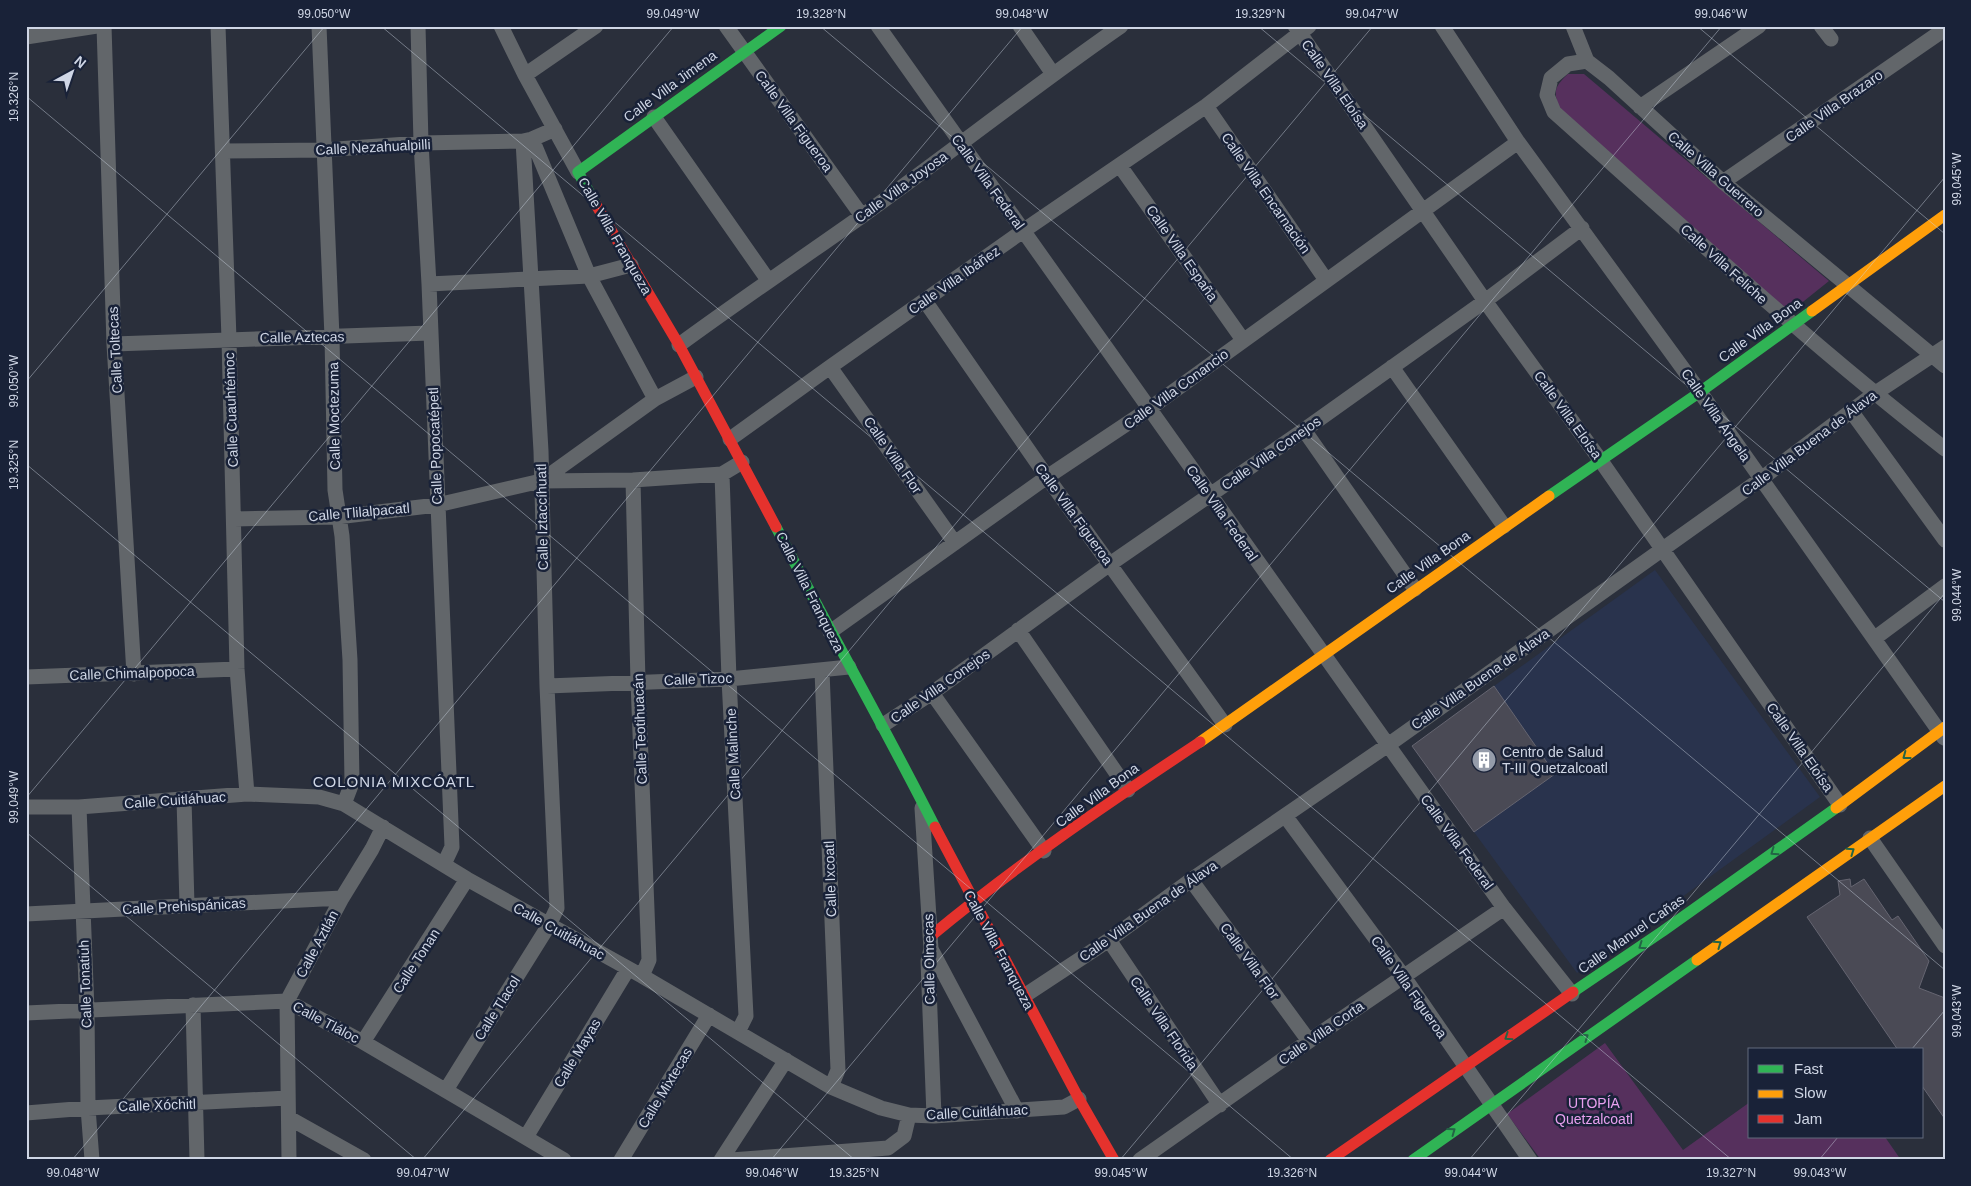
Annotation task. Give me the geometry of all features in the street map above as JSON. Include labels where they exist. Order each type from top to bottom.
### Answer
[{"type":"street","points":[[26,37],[97,26]]},
{"type":"street","name":"Calle Toltecas","points":[[104,26],[114,344],[134,674]]},
{"type":"street","name":"Calle Cuauhtémoc","points":[[218,26],[229,339],[237,669],[247,794]]},
{"type":"street","name":"Calle Moctezuma","points":[[319,26],[332,337],[335,490],[342,536],[350,669],[352,782],[344,804]]},
{"type":"street","name":"Calle Popocatépetl","points":[[418,26],[452,847],[444,864]]},
{"type":"street","name":"Calle Villa Franqueza","points":[[500,26],[578,172],[679,345],[830,632],[883,725],[973,901],[1078,1099],[1114,1160]]},
{"type":"street","name":"Calle Villa Figueroa","points":[[726,26],[862,216]]},
{"type":"street","name":"Calle Villa Jimena","points":[[578,172],[781,26]]},
{"type":"street","name":"Calle Villa Federal","points":[[878,26],[1209,496],[1504,908],[1572,994]]},
{"type":"street","points":[[1020,26],[1053,74]]},
{"type":"street","name":"Calle Villa Joyosa","points":[[679,345],[768,280],[862,216],[1053,74],[1121,26]]},
{"type":"street","points":[[1442,26],[1518,142]]},
{"type":"street","points":[[1573,26],[1587,61]]},
{"type":"street","points":[[1640,107],[1760,26]]},
{"type":"street","points":[[1821,26],[1831,39]]},
{"type":"street","points":[[525,75],[589,28]]},
{"type":"street","name":"Calle Villa Ibáñez","points":[[730,440],[1023,231],[1206,106],[1301,29]]},
{"type":"street","name":"Calle Villa Eloísa","points":[[1301,29],[1484,301],[1601,461],[1840,805]]},
{"type":"street","name":"Calle Villa Brazaro","points":[[1723,182],[1945,29]]},
{"type":"street","name":"Calle Villa Guerrero","points":[[1587,61],[1723,182],[1847,285]]},
{"type":"street","name":"Calle Villa Feliche","points":[[1587,61],[1568,64],[1551,78],[1547,95],[1554,112],[1792,325],[1874,394],[1945,449]]},
{"type":"street","name":"Calle Villa Encarnación","points":[[1206,106],[1326,280]]},
{"type":"street","points":[[654,117],[768,280]]},
{"type":"street","points":[[555,129],[528,140],[589,276],[654,399]]},
{"type":"street","name":"Calle Nezahualpilli","points":[[223,151],[323,150],[422,143],[528,140]]},
{"type":"street","name":"Calle Iztaccíhuatl","points":[[528,140],[530,279],[541,451],[547,686],[557,908],[549,925]]},
{"type":"street","name":"Calle Villa Conancio","points":[[830,632],[1047,477],[1149,409],[1518,142]]},
{"type":"street","name":"Calle Villa Ángela","points":[[1518,142],[1582,228],[1943,732]]},
{"type":"street","name":"Calle Villa España","points":[[1120,166],[1243,340]]},
{"type":"street","name":"Calle Villa Bona","points":[[931,942],[973,901],[1044,852],[1128,790],[1324,656],[1414,589],[1700,392],[1945,215]]},
{"type":"street","name":"Calle Villa Conejos","points":[[883,725],[932,693],[1110,564],[1304,430],[1582,228]]},
{"type":"street","points":[[429,284],[589,276],[631,265]]},
{"type":"street","points":[[1847,285],[1945,366]]},
{"type":"street","name":"Calle Villa Figueroa","points":[[925,301],[1047,477],[1225,725]]},
{"type":"street","name":"Calle Aztecas","points":[[114,344],[430,333]]},
{"type":"street","name":"Calle Villa Buena de Álava","points":[[1024,996],[1109,940],[1191,880],[1286,817],[1761,479],[1874,394],[1945,347]]},
{"type":"street","name":"Calle Villa Flor","points":[[830,367],[955,543]]},
{"type":"street","points":[[1392,367],[1504,526]]},
{"type":"street","name":"Calle Tlilalpacatl","points":[[541,481],[654,399],[696,377]]},
{"type":"street","points":[[1851,411],[1945,540]]},
{"type":"street","points":[[1304,430],[1414,589]]},
{"type":"street","name":"Calle Tlilalpacatl","points":[[234,519],[338,517],[437,505],[541,481],[634,480],[722,474],[742,462]]},
{"type":"street","name":"Calle Malinche","points":[[722,474],[729,679],[746,1016],[738,1032]]},
{"type":"street","name":"Calle Teotihuacán","points":[[634,480],[638,682],[649,960],[635,973]]},
{"type":"street","points":[[1875,638],[1945,586]]},
{"type":"street","points":[[1018,630],[1128,790]]},
{"type":"street","name":"Calle Tizoc","points":[[547,686],[729,679],[849,667]]},
{"type":"street","name":"Calle Chimalpopoca","points":[[26,677],[237,669]]},
{"type":"street","name":"Calle Ixcoatl","points":[[822,671],[838,1070],[831,1087]]},
{"type":"street","points":[[932,693],[1044,852]]},
{"type":"street","name":"Calle Manuel Cañas","points":[[1330,1160],[1464,1066],[1572,994],[1943,732]]},
{"type":"street","points":[[1413,1160],[1490,1104],[1945,786]]},
{"type":"street","name":"Calle Cuitláhuac","points":[[26,807],[79,807],[247,794],[319,797],[344,804],[467,879],[635,973],[831,1087],[881,1108],[909,1115],[934,1116],[1064,1107],[1078,1099]]},
{"type":"street","points":[[184,799],[187,905]]},
{"type":"street","name":"Calle Olmecas","points":[[922,802],[931,942],[928,961],[934,1116]]},
{"type":"street","name":"Calle Tonatiuh","points":[[79,807],[87,1010],[88,1108],[92,1160]]},
{"type":"street","name":"Calle Villa Figueroa","points":[[1286,817],[1404,977],[1530,1160]]},
{"type":"street","name":"Calle Aztlán","points":[[289,1160],[287,1001],[342,898],[383,827]]},
{"type":"street","points":[[1870,838],[1945,946]]},
{"type":"street","name":"Calle Tonan","points":[[364,1042],[467,879]]},
{"type":"street","name":"Calle Villa Flor","points":[[1191,880],[1309,1041]]},
{"type":"street","name":"Calle Prehispánicas","points":[[26,914],[342,898]]},
{"type":"street","name":"Calle Villa Corta","points":[[1140,1160],[1309,1041],[1504,908]]},
{"type":"street","name":"Calle Tlacol","points":[[446,1090],[549,925]]},
{"type":"street","name":"Calle Villa Florida","points":[[1109,940],[1220,1105]]},
{"type":"street","points":[[931,942],[1017,1110]]},
{"type":"street","name":"Calle Mayas","points":[[526,1137],[635,973]]},
{"type":"street","name":"Calle Tláloc","points":[[26,1013],[287,1001],[364,1042],[564,1160]]},
{"type":"street","points":[[193,1005],[197,1160]]},
{"type":"street","name":"Calle Mixtecas","points":[[621,1160],[709,1016]]},
{"type":"street","points":[[721,1160],[786,1060]]},
{"type":"street","name":"Calle Xóchitl","points":[[26,1113],[288,1098]]},
{"type":"street","points":[[731,1160],[888,1148],[904,1136],[909,1115]]},
{"type":"street","points":[[289,1118],[364,1160]]},
{"type":"shaded area","points":[[1655,570],[1820,797],[1577,973],[1474,832],[1555,774],[1494,686]]},
{"type":"green space","points":[[1568,74],[1584,74],[1829,281],[1789,313],[1560,109],[1556,98],[1556,90],[1557,86]]},
{"type":"green space","name":"UTOPÍA Quetzalcoatl","points":[[1605,1043],[1683,1150],[1748,1103],[1748,1138],[1886,1138],[1901,1160],[1541,1160],[1507,1114]]},
{"type":"building","name":"Centro de Salud T-III Quetzalcoatl","points":[[1494,686],[1555,774],[1474,832],[1412,746]]},
{"type":"building","points":[[1850,879],[1851,887],[1864,879],[1892,920],[1898,916],[1929,961],[1919,988],[1945,998],[1945,1119],[1924,1089],[1924,1048],[1897,1048],[1807,917],[1840,895],[1838,881]]},
{"type":"traffic: fast","points":[[595,203],[578,172],[781,26]]},
{"type":"traffic: fast","points":[[1549,496],[1700,392],[1812,311]]},
{"type":"traffic: fast","points":[[776,527],[935,827]]},
{"type":"traffic: fast","points":[[1573,992],[1663,931],[1836,808]]},
{"type":"traffic: fast","points":[[1413,1160],[1697,960]]},
{"type":"traffic: slow","points":[[1812,311],[1945,215]]},
{"type":"traffic: slow","points":[[1200,742],[1549,496]]},
{"type":"traffic: slow","points":[[1836,808],[1945,727]]},
{"type":"traffic: slow","points":[[1697,960],[1945,786]]},
{"type":"traffic: jam","points":[[595,203],[679,345],[776,527]]},
{"type":"traffic: jam","points":[[931,936],[1029,860],[1097,811],[1200,742]]},
{"type":"traffic: jam","points":[[935,827],[1079,1099],[1114,1160]]},
{"type":"traffic: jam","points":[[1330,1160],[1573,992]]},
{"type":"place","name":"Centro de Salud T-III Quetzalcoatl","points":[[1484,760]]},
{"type":"district","name":"COLONIA MIXCÓATL","points":[[394,782]]}]
